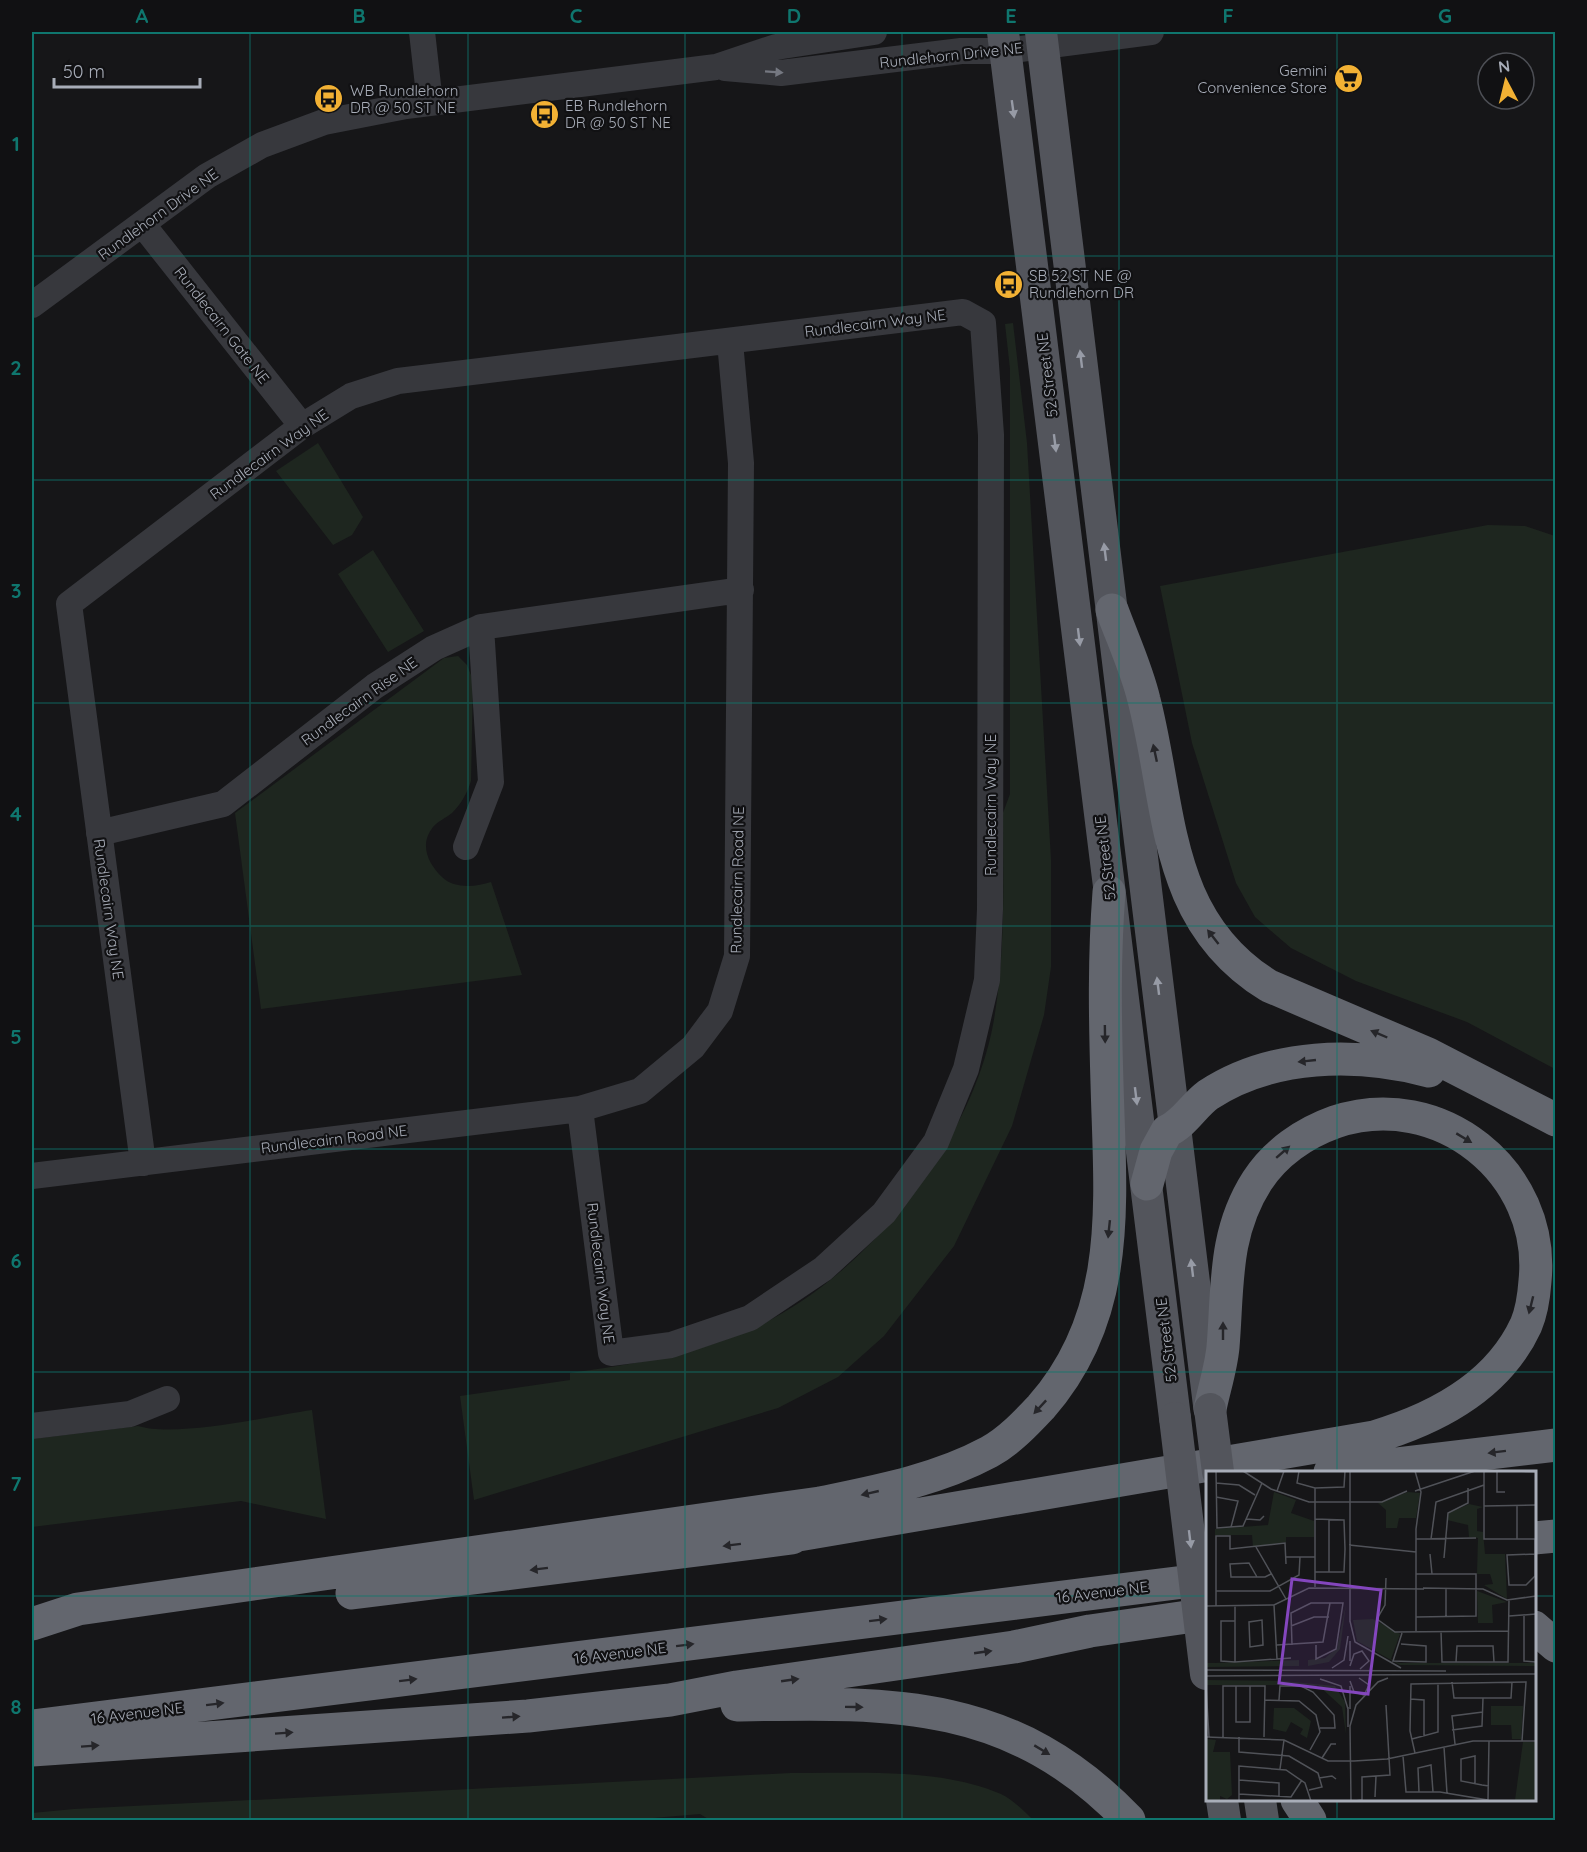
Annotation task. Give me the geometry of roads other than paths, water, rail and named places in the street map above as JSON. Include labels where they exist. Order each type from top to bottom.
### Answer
[{"type":"highway","points":[[1112,610],[1144,699],[1183,881],[1195,911],[1210,935],[1248,973],[1269,986],[1428,1054],[1488,1087],[1556,1120]]},
{"type":"highway","points":[[32,1624],[78,1610],[820,1503],[925,1479],[991,1451],[1037,1411],[1073,1365],[1097,1308],[1104,1278],[1111,1212],[1104,961],[1109,892]]},
{"type":"highway","points":[[1147,1184],[1156,1151],[1167,1131],[1175,1127],[1206,1096],[1224,1086],[1293,1062],[1384,1060],[1488,1087]]},
{"type":"highway","points":[[769,1540],[1374,1437],[1431,1417],[1455,1403],[1494,1371],[1526,1324],[1533,1298],[1536,1247],[1530,1220],[1509,1178],[1492,1157],[1450,1129],[1416,1119],[1375,1114],[1347,1118],[1320,1127],[1297,1140],[1276,1157],[1257,1179],[1236,1224],[1225,1278],[1223,1349],[1210,1409]]},
{"type":"highway","points":[[1346,1471],[1556,1445]]},
{"type":"highway","points":[[32,1630],[247,1606],[1206,1487]]},
{"type":"highway","points":[[1536,1538],[1556,1536]]},
{"type":"highway","name":"16 Avenue NE","points":[[32,1726],[1206,1579]]},
{"type":"highway","points":[[32,1750],[528,1716],[670,1700],[737,1687],[1014,1647],[1090,1632],[1206,1614]]},
{"type":"highway","points":[[1536,1629],[1556,1646]]},
{"type":"highway","points":[[670,1700],[712,1706],[866,1707],[944,1714],[966,1719],[1006,1732],[1068,1767],[1096,1786],[1129,1821]]},
{"type":"highway","points":[[1298,1801],[1310,1821]]},
{"type":"main road","points":[[1042,38],[1218,1471]]},
{"type":"main road","name":"52 Street NE","points":[[1004,41],[1206,1671]]},
{"type":"main road","points":[[1222,1801],[1225,1821]]},
{"type":"main road","points":[[1260,1801],[1263,1821]]},
{"type":"street","points":[[422,32],[430,103]]},
{"type":"street","name":"Rundlehorn Drive NE","points":[[32,305],[207,176],[262,145],[324,122],[430,103],[716,67],[776,47],[874,32]]},
{"type":"street","name":"Rundlehorn Drive NE","points":[[716,67],[781,73],[961,51],[1004,41],[1150,32]]},
{"type":"street","name":"Rundlecairn Gate NE","points":[[143,225],[302,426]]},
{"type":"street","name":"Rundlecairn Way NE","points":[[143,1162],[69,604],[302,426],[351,396],[398,381],[963,312],[982,323],[991,435],[990,909],[987,980],[966,1069],[936,1142],[884,1213],[823,1269],[750,1318],[671,1345],[611,1353],[580,1109]]},
{"type":"street","name":"Rundlecairn Road NE","points":[[32,1176],[580,1109],[640,1091],[693,1047],[720,1011],[737,956],[741,463],[730,342]]},
{"type":"street","name":"Rundlecairn Rise NE","points":[[99,833],[223,804],[375,686],[434,648],[481,627],[741,590]]},
{"type":"street","points":[[466,847],[491,782],[481,627]]},
{"type":"street","points":[[32,1426],[130,1413],[167,1400]]},
{"type":"place","name":"Gemini Convenience Store","points":[[1348,79]]},
{"type":"place","name":"WB Rundlehorn DR @ 50 ST NE","points":[[329,99]]},
{"type":"place","name":"EB Rundlehorn DR @ 50 ST NE","points":[[544,114]]},
{"type":"place","name":"SB 52 ST NE @ Rundlehorn DR","points":[[1008,284]]}]
